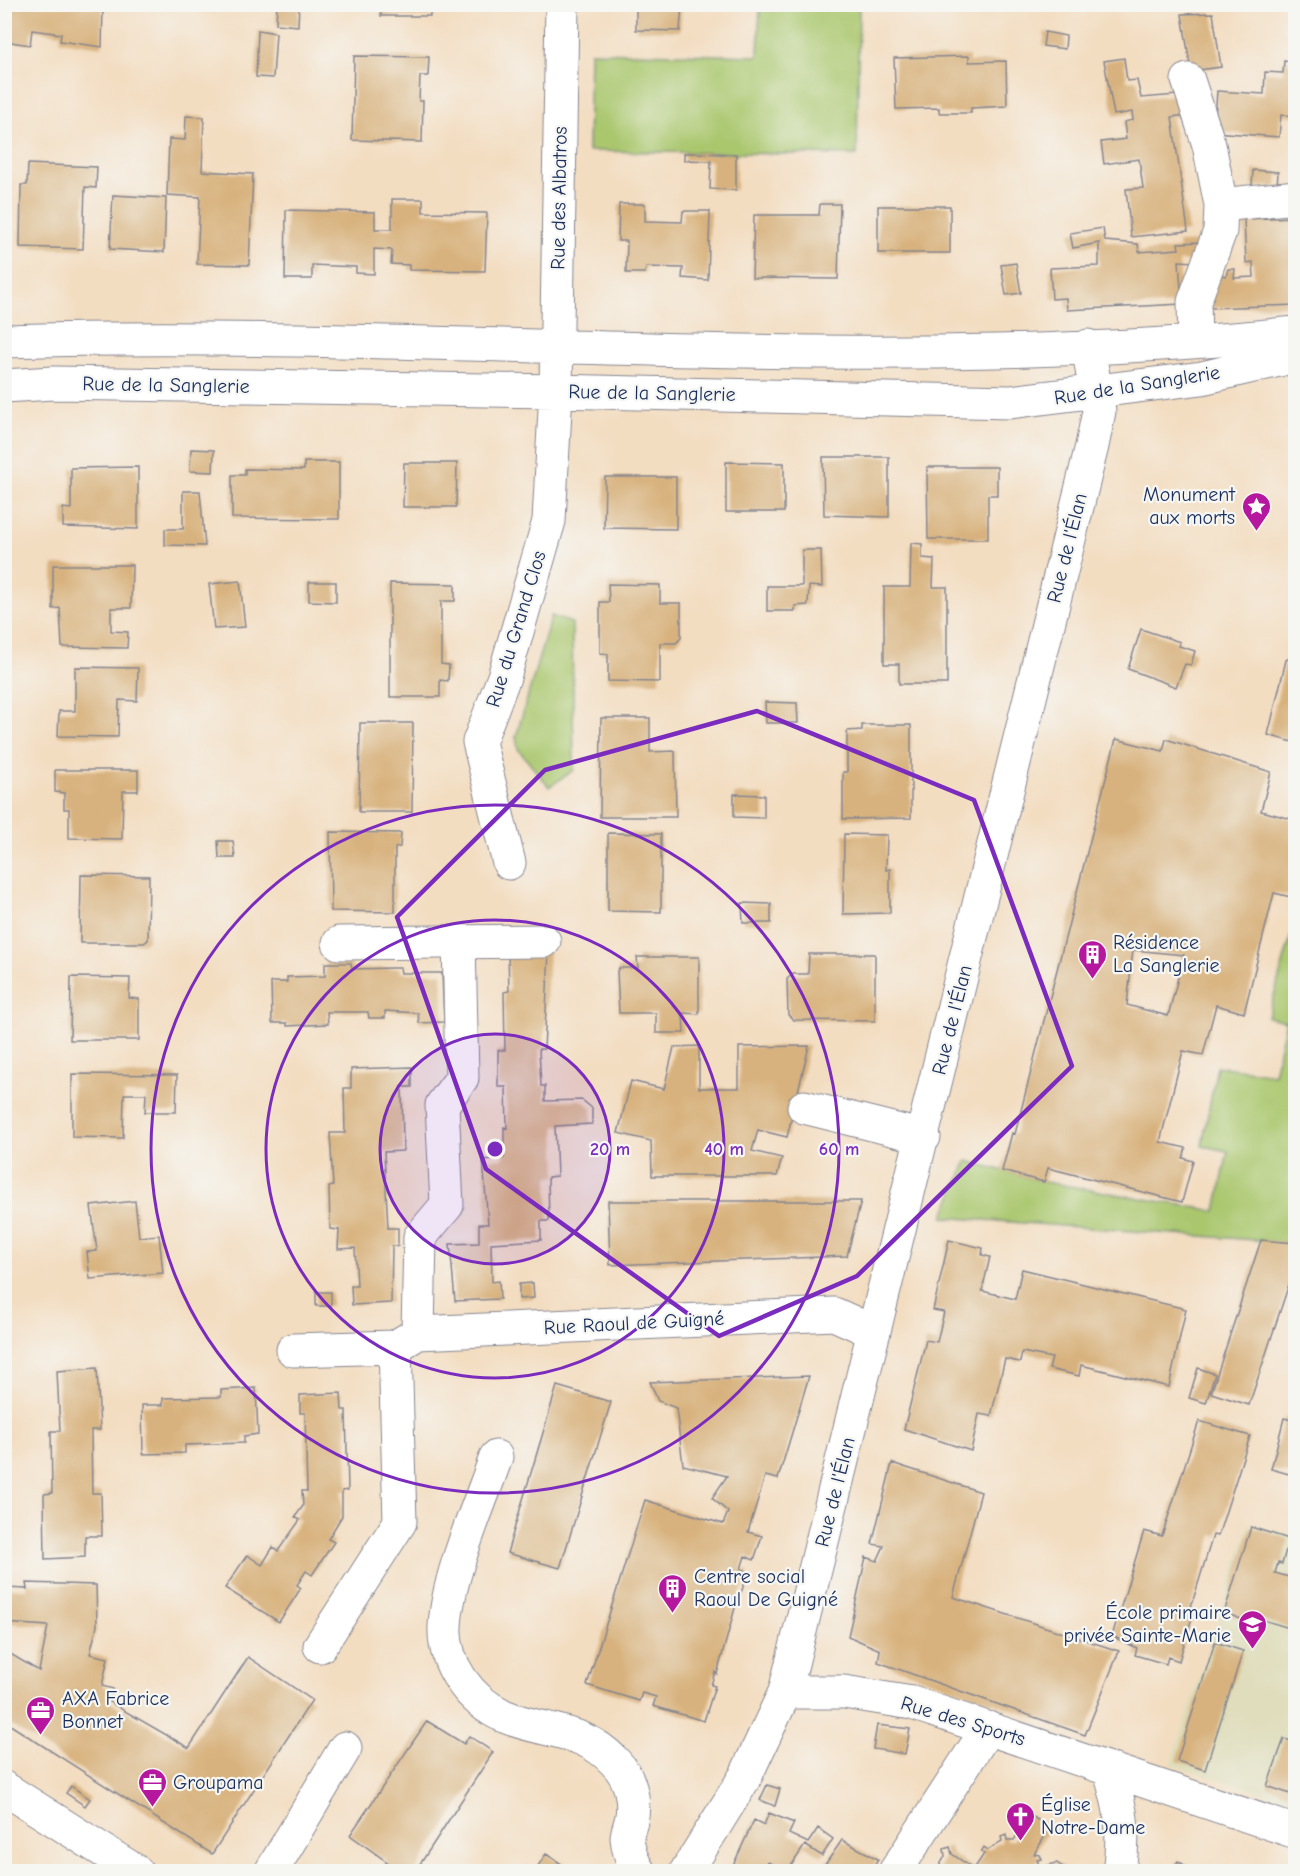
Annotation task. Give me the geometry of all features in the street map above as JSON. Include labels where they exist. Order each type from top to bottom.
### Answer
[{"type":"street","name":"Rue des Albatros","points":[[556,391],[562,4]]},
{"type":"street","name":"Rue de la Sanglerie","points":[[1188,80],[1209,145],[1221,205],[1220,231],[1194,302],[1195,341]]},
{"type":"street","points":[[1221,205],[1296,197]]},
{"type":"street","name":"Rue de la Sanglerie","points":[[4,341],[282,340],[555,347],[925,350],[1088,346],[1296,333]]},
{"type":"street","name":"Rue de l'Élan","points":[[785,1692],[924,1137],[1092,446],[1099,411],[1088,346]]},
{"type":"street","name":"Rue de la Sanglerie","points":[[4,386],[53,383],[556,391],[1010,402],[1202,378],[1296,356]]},
{"type":"street","name":"Rue du Grand Clos","points":[[509,863],[479,742],[504,677],[549,521],[556,391]]},
{"type":"street","points":[[339,943],[544,941]]},
{"type":"street","points":[[320,1646],[400,1522],[407,1340],[420,1238],[447,1205],[442,1105],[462,1078],[459,942]]},
{"type":"street","points":[[804,1107],[924,1137]]},
{"type":"street","name":"Rue Raoul de Guigné","points":[[293,1350],[407,1340],[834,1314],[874,1332]]},
{"type":"street","points":[[496,1457],[450,1597],[445,1628],[451,1659],[461,1682],[483,1704],[504,1716],[568,1732],[594,1744],[616,1762],[627,1778],[633,1798],[632,1820],[626,1836],[632,1860],[639,1872]]},
{"type":"street","points":[[686,1872],[745,1777],[785,1692]]},
{"type":"street","name":"Rue des Sports","points":[[785,1692],[844,1692],[912,1703],[1296,1832]]},
{"type":"street","points":[[896,1872],[988,1728]]},
{"type":"street","points":[[271,1872],[345,1749]]},
{"type":"street","points":[[1110,1769],[1122,1810],[1123,1843],[1119,1872]]},
{"type":"street","points":[[7,1797],[137,1872]]},
{"type":"highlighted area","points":[[757,711],[974,800],[1072,1066],[857,1276],[719,1336],[486,1169],[397,917],[545,770]]},
{"type":"shaded area","name":"École primaire privée Sainte-Marie","points":[[1249,1525],[1295,1535],[1295,1802],[1171,1765]]},
{"type":"green space","points":[[760,5],[859,5],[857,155],[588,151],[590,52],[758,56]]},
{"type":"green space","points":[[551,616],[572,623],[574,770],[549,787],[518,749],[516,737]]},
{"type":"green space","points":[[1295,922],[1295,1243],[943,1217],[967,1161],[1045,1182],[1216,1211],[1228,1151],[1202,1146],[1217,1066],[1274,1074],[1286,1021],[1268,1017]]},
{"type":"building","points":[[4,4],[103,7],[102,47],[60,41],[61,34],[32,30],[30,45],[4,41]]},
{"type":"building","points":[[277,4],[299,4],[298,26],[276,24]]},
{"type":"building","points":[[381,4],[430,4],[430,16],[381,16]]},
{"type":"building","points":[[636,4],[682,4],[680,31],[636,30]]},
{"type":"building","points":[[1213,13],[1221,67],[1191,71],[1182,14]]},
{"type":"building","points":[[258,30],[276,33],[273,78],[256,77]]},
{"type":"building","points":[[1045,32],[1066,36],[1065,49],[1043,46]]},
{"type":"building","points":[[354,56],[429,57],[428,76],[420,76],[419,101],[423,101],[422,142],[352,140]]},
{"type":"building","points":[[969,56],[969,62],[1006,61],[1007,106],[971,108],[971,113],[939,113],[939,108],[896,109],[894,58]]},
{"type":"building","points":[[1124,58],[1127,81],[1137,80],[1141,98],[1177,95],[1186,115],[1172,117],[1188,231],[1131,237],[1126,189],[1143,188],[1139,159],[1104,164],[1101,142],[1126,139],[1124,122],[1133,120],[1132,112],[1114,115],[1104,61]]},
{"type":"building","points":[[1284,61],[1296,62],[1296,116],[1281,115],[1279,137],[1214,132],[1217,91],[1264,94],[1265,72],[1283,73]]},
{"type":"building","points":[[186,116],[204,117],[202,171],[253,174],[249,265],[197,264],[200,197],[167,195],[169,139],[185,140]]},
{"type":"building","points":[[684,153],[736,154],[736,190],[710,189],[711,161],[684,160]]},
{"type":"building","points":[[28,164],[97,167],[96,188],[85,187],[83,249],[20,247],[21,185],[27,185]]},
{"type":"building","points":[[1253,170],[1278,172],[1277,187],[1252,186]]},
{"type":"building","points":[[113,195],[166,198],[164,252],[110,249]]},
{"type":"building","points":[[392,199],[423,199],[423,212],[487,213],[485,271],[409,270],[409,265],[391,264],[392,250],[374,249],[374,274],[356,273],[356,267],[312,265],[312,279],[285,279],[286,210],[375,212],[375,229],[392,229]]},
{"type":"building","points":[[619,204],[645,204],[645,221],[682,222],[683,211],[710,211],[708,280],[682,278],[683,268],[646,267],[645,273],[626,273],[627,241],[618,241]]},
{"type":"building","points":[[820,204],[840,204],[838,279],[752,278],[754,215],[819,215]]},
{"type":"building","points":[[878,206],[950,206],[950,253],[878,253]]},
{"type":"building","points":[[1296,217],[1296,305],[1209,308],[1217,274],[1226,276],[1228,269],[1235,269],[1234,278],[1254,277],[1253,262],[1246,263],[1244,219]]},
{"type":"building","points":[[1103,228],[1105,241],[1138,244],[1139,252],[1179,249],[1178,243],[1201,242],[1196,262],[1179,261],[1182,304],[1067,310],[1066,298],[1052,299],[1050,268],[1099,266],[1099,243],[1073,248],[1070,233]]},
{"type":"building","points":[[1016,263],[1021,293],[1006,295],[1001,265]]},
{"type":"building","points":[[191,449],[214,450],[213,472],[190,471]]},
{"type":"building","points":[[823,457],[889,457],[889,517],[824,515]]},
{"type":"building","points":[[304,462],[339,462],[339,519],[232,518],[232,475],[245,475],[245,469],[304,470]]},
{"type":"building","points":[[726,462],[784,463],[784,512],[726,512]]},
{"type":"building","points":[[404,463],[457,463],[456,507],[403,507]]},
{"type":"building","points":[[138,467],[138,529],[63,527],[63,508],[71,509],[71,468]]},
{"type":"building","points":[[927,467],[997,467],[997,495],[988,495],[988,539],[928,539]]},
{"type":"building","points":[[605,477],[676,477],[676,529],[604,528]]},
{"type":"building","points":[[183,491],[200,491],[205,546],[165,545],[165,529],[183,529]]},
{"type":"building","points":[[911,543],[922,544],[922,558],[934,559],[933,587],[947,587],[947,684],[899,684],[899,664],[884,664],[884,587],[910,587]]},
{"type":"building","points":[[802,550],[821,550],[822,587],[809,586],[808,605],[795,606],[795,611],[767,611],[767,586],[802,586]]},
{"type":"building","points":[[53,565],[132,565],[131,608],[111,608],[111,631],[128,632],[127,648],[62,647],[60,608],[53,609]]},
{"type":"building","points":[[240,581],[245,627],[214,629],[209,584]]},
{"type":"building","points":[[309,582],[336,582],[336,602],[309,601]]},
{"type":"building","points":[[390,583],[455,584],[455,601],[441,601],[441,664],[449,665],[448,681],[440,680],[440,697],[390,697]]},
{"type":"building","points":[[608,584],[660,585],[660,603],[681,603],[681,638],[676,643],[660,643],[660,682],[608,681],[608,654],[600,653],[600,602],[609,602]]},
{"type":"building","points":[[1141,629],[1180,642],[1179,646],[1195,651],[1191,665],[1185,664],[1176,687],[1128,669]]},
{"type":"building","points":[[1296,654],[1296,743],[1268,735],[1286,660]]},
{"type":"building","points":[[75,667],[138,668],[137,701],[119,700],[118,737],[58,736],[59,711],[75,711]]},
{"type":"building","points":[[765,702],[797,703],[798,723],[766,723]]},
{"type":"building","points":[[601,718],[650,718],[650,752],[675,751],[676,817],[600,817]]},
{"type":"building","points":[[360,723],[413,723],[412,812],[359,812]]},
{"type":"building","points":[[862,725],[911,725],[911,818],[843,819],[843,772],[847,772],[847,731],[862,730]]},
{"type":"building","name":"Résidence La Sanglerie","points":[[1116,739],[1163,751],[1166,739],[1271,772],[1261,811],[1296,820],[1295,898],[1274,893],[1244,1013],[1216,1005],[1203,1055],[1183,1051],[1160,1142],[1186,1148],[1183,1158],[1193,1161],[1182,1202],[1048,1168],[1044,1182],[1002,1171],[1012,1133],[1015,1134]],"holes":[[[1133,950],[1184,955],[1168,1016],[1127,1005]]]},
{"type":"building","points":[[55,770],[138,770],[138,791],[123,791],[122,839],[69,838],[69,809],[64,809],[64,793],[55,792]]},
{"type":"building","points":[[734,794],[764,795],[764,818],[734,817]]},
{"type":"building","points":[[330,832],[401,833],[400,847],[395,848],[395,912],[331,911]]},
{"type":"building","points":[[608,833],[661,834],[661,912],[608,911]]},
{"type":"building","points":[[844,834],[887,835],[886,870],[890,869],[890,913],[843,914]]},
{"type":"building","points":[[218,841],[233,841],[235,858],[219,858]]},
{"type":"building","points":[[81,875],[149,876],[148,940],[144,943],[80,943]]},
{"type":"building","points":[[742,903],[771,904],[771,923],[743,923]]},
{"type":"building","points":[[549,951],[544,1049],[539,1049],[541,1086],[545,1086],[545,1101],[582,1100],[592,1108],[592,1124],[555,1126],[557,1176],[548,1177],[549,1221],[541,1221],[541,1240],[491,1243],[492,1282],[499,1281],[500,1299],[455,1301],[450,1244],[479,1243],[479,1224],[488,1224],[483,1160],[504,1158],[504,1127],[507,1128],[506,1087],[498,1087],[498,1050],[505,1050],[504,992],[509,991],[508,953]]},
{"type":"building","points":[[809,954],[875,954],[875,1021],[794,1020],[788,1015],[787,979],[793,974],[808,974]]},
{"type":"building","points":[[637,957],[699,957],[699,1014],[683,1013],[684,1033],[656,1033],[656,1013],[619,1013],[617,971],[619,968],[638,968]]},
{"type":"building","points":[[325,963],[351,963],[352,969],[400,968],[401,973],[442,973],[444,1022],[419,1023],[418,1013],[385,1011],[385,1018],[369,1018],[368,1012],[327,1012],[328,1024],[287,1026],[287,1023],[272,1023],[271,982],[287,982],[287,977],[325,976]]},
{"type":"building","points":[[71,977],[130,978],[129,998],[139,999],[139,1040],[70,1040]]},
{"type":"building","points":[[699,1046],[699,1088],[739,1088],[739,1047],[809,1046],[787,1137],[758,1130],[752,1151],[782,1158],[777,1176],[652,1176],[651,1141],[618,1133],[631,1081],[664,1089],[674,1047]]},
{"type":"building","points":[[412,1067],[412,1087],[402,1087],[403,1151],[384,1152],[388,1228],[398,1228],[398,1246],[392,1246],[391,1303],[352,1305],[351,1286],[357,1286],[355,1248],[338,1249],[339,1230],[330,1229],[329,1187],[333,1186],[330,1133],[345,1133],[344,1088],[351,1088],[351,1069]]},
{"type":"building","points":[[72,1074],[177,1075],[176,1112],[145,1112],[146,1094],[124,1094],[123,1138],[72,1137]]},
{"type":"building","points":[[135,1201],[139,1237],[159,1235],[163,1273],[90,1279],[87,1252],[97,1251],[91,1206]]},
{"type":"building","points":[[608,1201],[861,1201],[847,1256],[610,1265]]},
{"type":"building","points":[[949,1240],[983,1248],[982,1255],[990,1257],[982,1291],[1015,1299],[1022,1269],[1186,1309],[1169,1387],[1081,1365],[1079,1376],[1049,1369],[1052,1358],[1022,1352],[1020,1362],[1005,1359],[991,1416],[979,1414],[971,1451],[904,1429],[926,1340],[937,1342],[944,1312],[933,1310]]},
{"type":"building","points":[[1261,1240],[1296,1243],[1296,1263],[1249,1405],[1211,1393]]},
{"type":"building","points":[[533,1283],[534,1298],[519,1299],[519,1284]]},
{"type":"building","points":[[316,1292],[331,1292],[331,1306],[316,1306]]},
{"type":"building","points":[[97,1368],[100,1430],[91,1430],[92,1493],[101,1493],[102,1536],[85,1536],[85,1557],[45,1559],[44,1494],[52,1493],[51,1431],[60,1431],[57,1371]]},
{"type":"building","points":[[1198,1368],[1215,1374],[1206,1403],[1189,1398]]},
{"type":"building","name":"Centre social Raoul De Guigné","points":[[809,1376],[778,1479],[765,1476],[748,1532],[762,1536],[754,1560],[745,1556],[741,1569],[749,1572],[735,1608],[717,1674],[715,1672],[711,1685],[715,1686],[704,1721],[653,1706],[656,1697],[642,1693],[639,1701],[587,1685],[645,1500],[723,1524],[728,1512],[712,1498],[727,1476],[683,1465],[676,1408],[658,1401],[650,1382]]},
{"type":"building","points":[[557,1386],[611,1402],[560,1568],[507,1553]]},
{"type":"building","points":[[256,1388],[258,1434],[244,1436],[244,1443],[185,1445],[185,1453],[143,1454],[142,1405],[163,1405],[163,1398],[221,1397],[221,1390]]},
{"type":"building","points":[[341,1393],[342,1410],[346,1410],[348,1490],[342,1491],[342,1516],[328,1539],[334,1542],[312,1575],[306,1571],[297,1585],[301,1588],[279,1622],[225,1588],[247,1555],[262,1565],[273,1547],[278,1551],[300,1520],[295,1517],[303,1506],[302,1491],[307,1491],[305,1413],[300,1413],[300,1395]]},
{"type":"building","points":[[1284,1418],[1296,1421],[1296,1476],[1271,1469]]},
{"type":"building","points":[[1199,1421],[1250,1436],[1218,1536],[1213,1535],[1190,1610],[1194,1611],[1179,1661],[1168,1657],[1166,1664],[1135,1655],[1137,1648],[1112,1636],[1144,1531],[1162,1536]]},
{"type":"building","points":[[892,1463],[981,1492],[953,1597],[1119,1651],[1085,1735],[878,1662],[880,1650],[848,1636],[866,1557],[877,1561],[884,1546],[872,1544]]},
{"type":"building","points":[[1251,1527],[1289,1539],[1282,1564],[1278,1563],[1275,1573],[1296,1579],[1296,1630],[1260,1619],[1258,1625],[1224,1613]]},
{"type":"building","points":[[26,1583],[96,1585],[97,1626],[90,1654],[108,1658],[102,1686],[113,1689],[109,1702],[189,1748],[248,1657],[312,1700],[212,1854],[4,1721],[4,1650],[39,1671],[48,1626],[4,1623],[4,1588],[27,1589]]},
{"type":"building","points":[[1215,1642],[1243,1651],[1205,1770],[1177,1761]]},
{"type":"building","points":[[427,1721],[464,1744],[469,1736],[493,1752],[415,1872],[380,1872],[387,1862],[350,1835]]},
{"type":"building","points":[[877,1725],[910,1729],[905,1754],[873,1749]]},
{"type":"building","points":[[1284,1739],[1296,1742],[1296,1796],[1267,1786]]},
{"type":"building","points":[[767,1785],[780,1789],[775,1806],[760,1800]]},
{"type":"building","points":[[71,1786],[90,1799],[85,1806],[66,1793]]},
{"type":"building","points":[[769,1813],[794,1823],[789,1834],[808,1843],[818,1828],[833,1839],[822,1856],[805,1845],[787,1872],[768,1862],[763,1872],[730,1872],[754,1820],[764,1825]]},
{"type":"building","name":"Église Notre-Dame","points":[[1030,1815],[1050,1828],[1034,1854],[1040,1855],[1042,1859],[1037,1860],[1040,1867],[1057,1863],[1070,1872],[936,1872],[945,1856],[944,1849],[950,1847],[952,1854],[974,1869],[984,1854],[981,1852],[984,1847],[988,1850],[1002,1841],[1001,1837],[1006,1835],[1007,1840],[1014,1840]]},
{"type":"building","points":[[842,1840],[878,1859],[870,1872],[820,1872]]},
{"type":"building","points":[[546,1854],[574,1872],[534,1872]]},
{"type":"building","points":[[1178,1861],[1195,1872],[1171,1872]]},
{"type":"place","name":"Monument aux morts","points":[[1256,532]]},
{"type":"place","name":"Résidence La Sanglerie","points":[[1092,980]]},
{"type":"place","name":"Centre social Raoul De Guigné","points":[[673,1614]]},
{"type":"place","name":"École primaire privée Sainte-Marie","points":[[1252,1650]]},
{"type":"place","name":"AXA Fabrice Bonnet","points":[[41,1736]]},
{"type":"place","name":"Groupama","points":[[152,1808]]},
{"type":"place","name":"Église Notre-Dame","points":[[1020,1842]]}]
